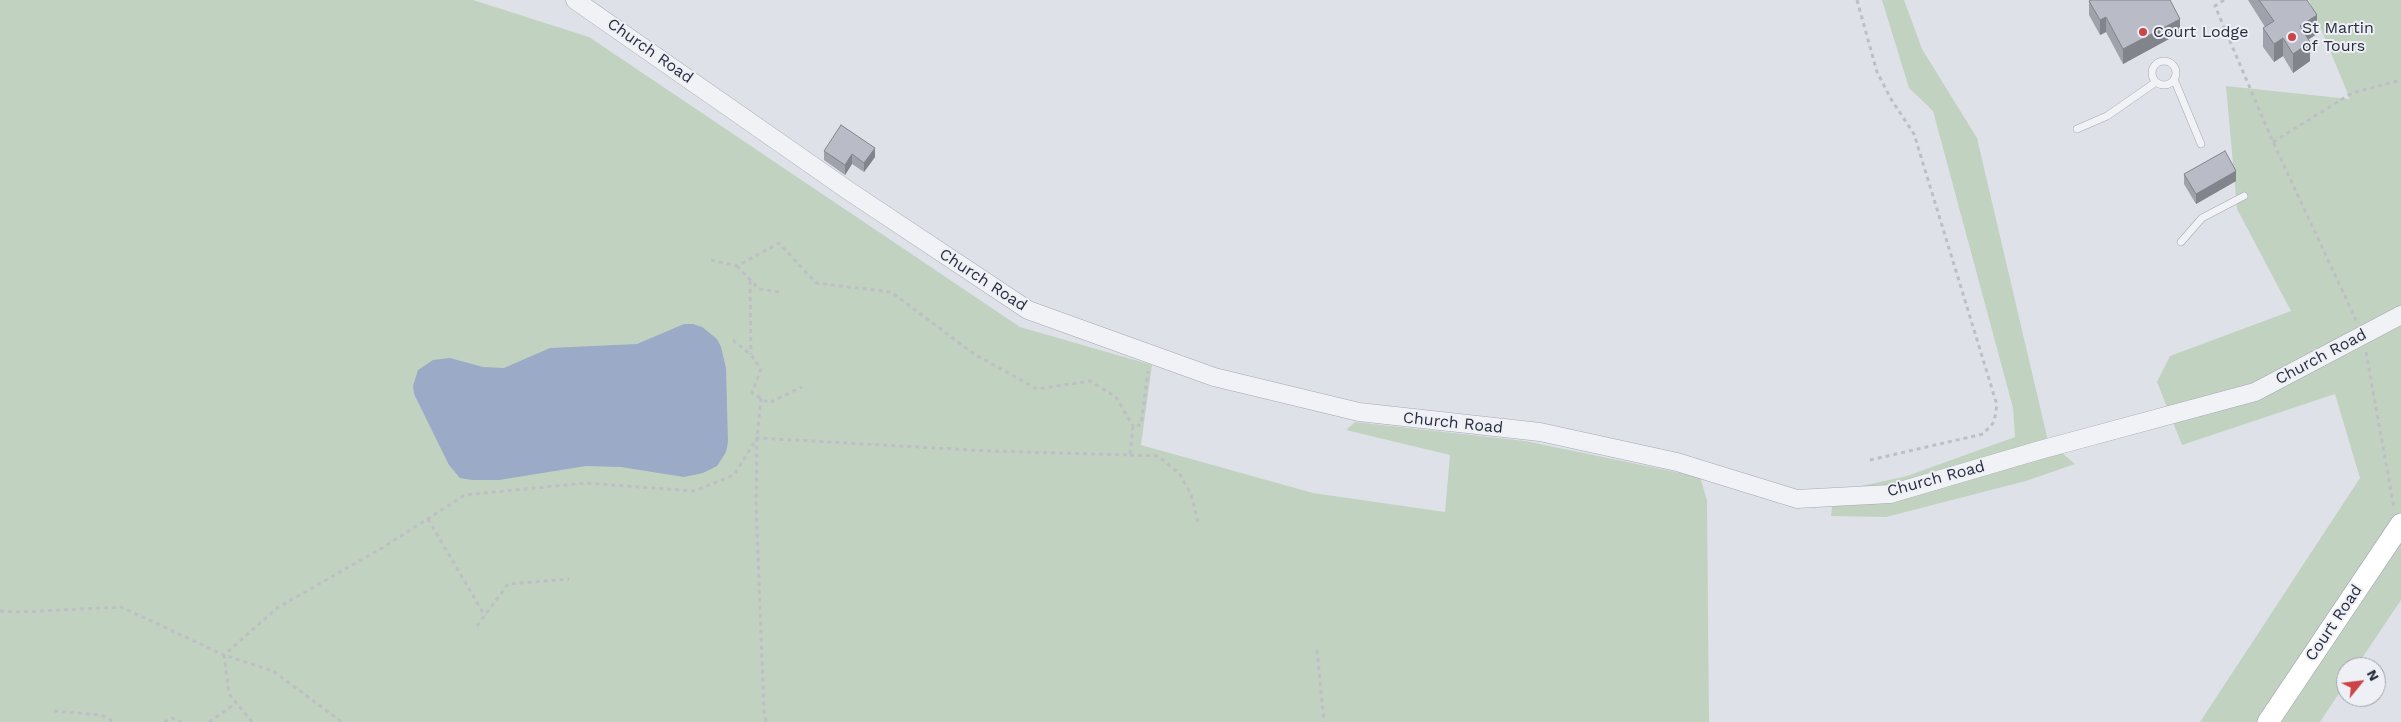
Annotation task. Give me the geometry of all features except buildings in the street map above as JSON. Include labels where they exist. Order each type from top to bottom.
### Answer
[{"type":"main road","name":"Court Road","points":[[2268,722],[2400,526]]},
{"type":"street","name":"Church Road","points":[[575,0],[849,191],[1028,310],[1223,379],[1359,412],[1540,432],[1677,462],[1797,500],[1890,494],[2040,450],[2255,392],[2401,315]]},
{"type":"lane","points":[[2156,82],[2152,75],[2152,70],[2156,63],[2163,61],[2171,63],[2174,67],[2174,79],[2201,144]]},
{"type":"lane","points":[[2077,129],[2108,116],[2156,82],[2167,84],[2174,79]]},
{"type":"lane","points":[[2181,242],[2202,218],[2244,196]]},
{"type":"path","points":[[1857,0],[1877,72],[1914,134],[1997,405],[1994,422],[1983,434],[1870,460]]},
{"type":"path","points":[[2224,0],[2215,6],[2273,142],[2362,334],[2400,526]]},
{"type":"path","points":[[2273,142],[2352,93],[2401,80]]},
{"type":"path","points":[[737,266],[779,243],[816,282],[891,292],[974,354],[1037,389],[1090,381],[1116,398],[1133,426],[1130,455]]},
{"type":"path","points":[[711,260],[737,266],[760,289],[779,292]]},
{"type":"path","points":[[750,281],[751,355]]},
{"type":"path","points":[[733,340],[751,355],[761,369],[752,393],[769,403],[802,387]]},
{"type":"path","points":[[1133,426],[1141,425],[1148,370],[1157,372]]},
{"type":"path","points":[[761,398],[757,438],[756,504],[764,712],[766,722]]},
{"type":"path","points":[[757,438],[990,451],[1158,456],[1179,472],[1191,494],[1198,524]]},
{"type":"path","points":[[224,655],[277,608],[466,495],[584,483],[694,491],[734,475],[757,438]]},
{"type":"path","points":[[428,519],[484,616]]},
{"type":"path","points":[[477,626],[508,584],[568,579]]},
{"type":"path","points":[[0,611],[20,612],[121,607],[224,655],[273,671],[342,722]]},
{"type":"path","points":[[1317,650],[1324,722]]},
{"type":"path","points":[[224,655],[229,694],[252,722]]},
{"type":"path","points":[[209,722],[236,703]]},
{"type":"path","points":[[54,711],[101,715],[114,722]]},
{"type":"path","points":[[164,722],[172,718],[181,722]]},
{"type":"green space","points":[[0,0],[473,0],[589,37],[1020,327],[1152,365],[1141,445],[1313,493],[1445,512],[1450,455],[1346,430],[1355,422],[1525,441],[1700,477],[1707,500],[1709,722],[0,722]]},
{"type":"green space","points":[[1882,0],[1904,0],[1922,49],[1977,138],[2048,441],[2075,464],[2026,481],[1886,517],[1831,516],[1834,492],[1907,476],[2015,437],[2013,408],[1933,111],[1909,88]]},
{"type":"green space","points":[[2309,0],[2401,0],[2401,600],[2363,657],[2336,657],[2336,698],[2320,722],[2200,722],[2360,478],[2335,394],[2182,445],[2157,382],[2170,356],[2291,311],[2237,209],[2226,86],[2350,99]]},
{"type":"water","points":[[684,324],[702,327],[717,339],[726,368],[728,442],[726,452],[717,466],[703,473],[684,477],[621,467],[586,466],[499,480],[460,478],[449,465],[414,394],[413,386],[418,370],[433,360],[450,358],[483,367],[504,368],[550,348],[637,344]]},
{"type":"place","name":"Court Lodge","points":[[2143,32]]},
{"type":"place","name":"St Martin of Tours","points":[[2292,37]]}]
